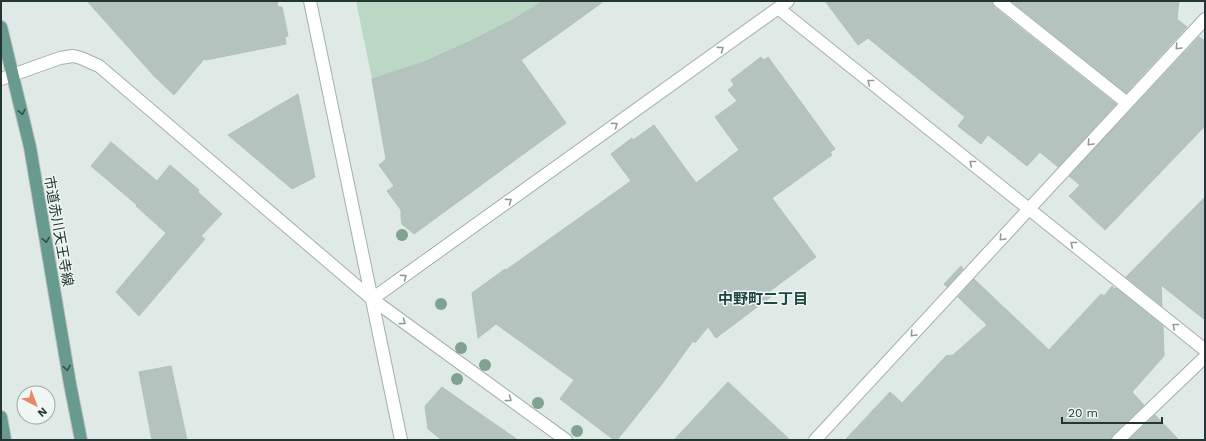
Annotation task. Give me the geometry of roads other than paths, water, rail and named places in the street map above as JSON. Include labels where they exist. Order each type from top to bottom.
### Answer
[{"type":"main road","name":"市道赤川天王寺線","points":[[1,27],[30,147],[70,384],[81,440]]},
{"type":"main road","points":[[1,418],[5,440]]},
{"type":"street","points":[[310,1],[401,440]]},
{"type":"street","points":[[999,1],[1127,103]]},
{"type":"street","points":[[372,299],[783,4],[1029,209],[1205,350]]},
{"type":"street","points":[[815,440],[1205,19]]},
{"type":"street","points":[[1,78],[60,58],[73,56],[90,61],[99,66],[372,299],[566,440]]},
{"type":"street","points":[[1118,440],[1205,357]]},
{"type":"district","name":"中野町二丁目","points":[[763,299]]}]
